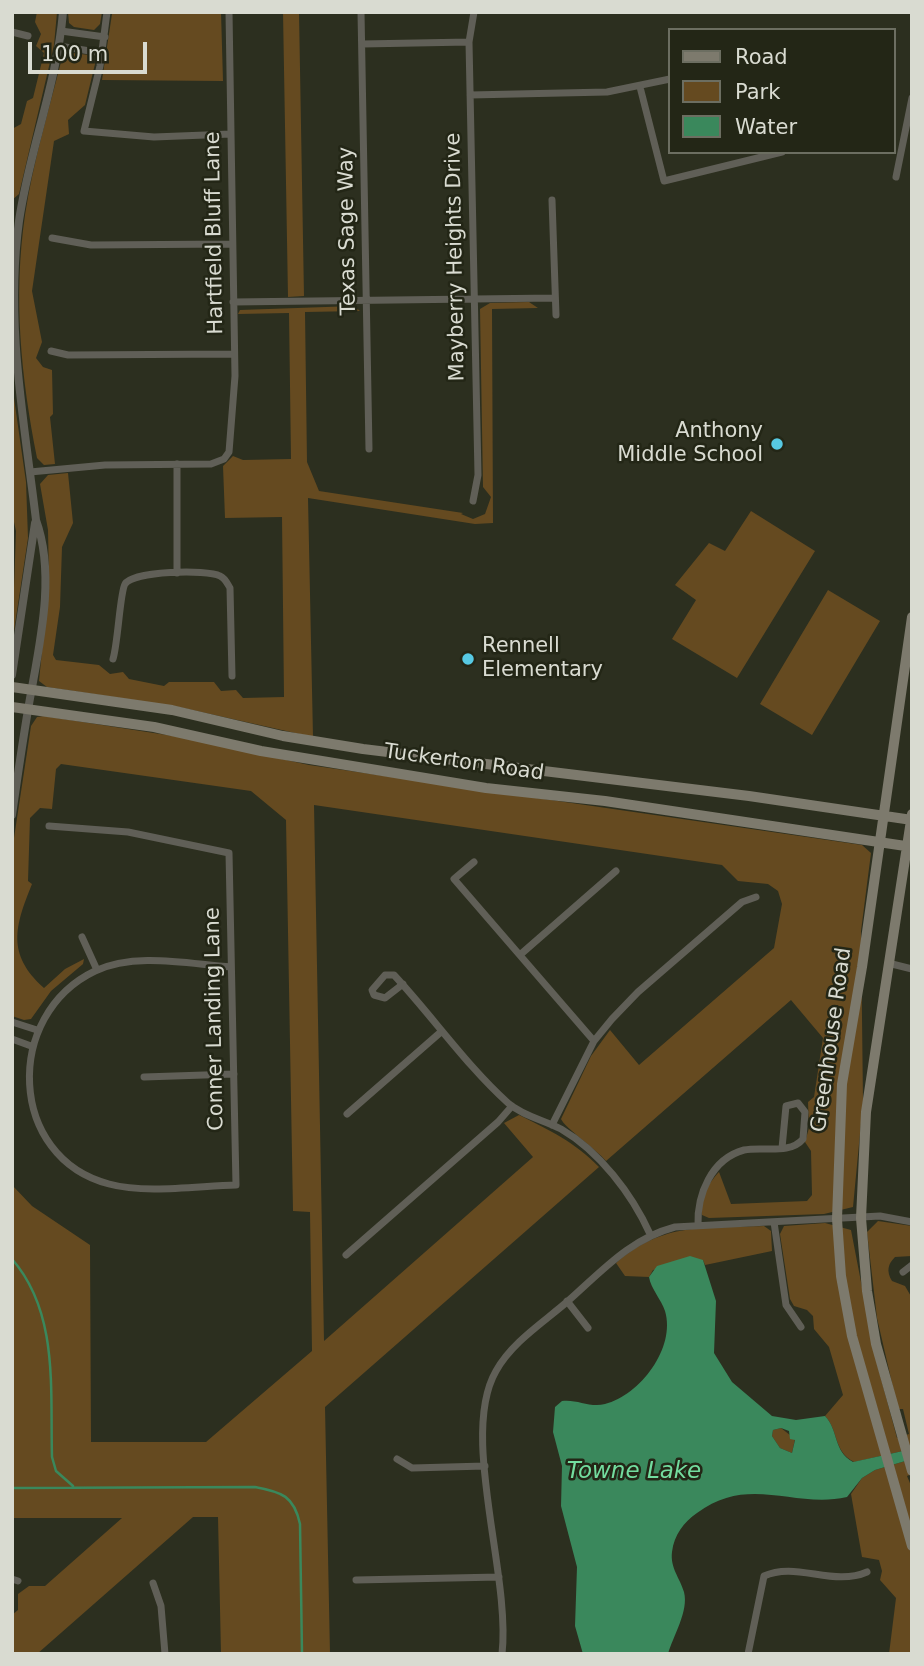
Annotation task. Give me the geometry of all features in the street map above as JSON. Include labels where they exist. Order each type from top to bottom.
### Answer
[{"type":"main road","name":"Greenhouse Road","points":[[912,617],[842,1084],[837,1219],[841,1276],[852,1336],[912,1546]]},
{"type":"main road","name":"Tuckerton Road","points":[[12,687],[172,710],[283,736],[351,747],[911,818]]},
{"type":"main road","name":"Tuckerton Road","points":[[12,706],[155,727],[261,751],[486,788],[909,847]]},
{"type":"main road","points":[[347,764],[351,747]]},
{"type":"main road","name":"Greenhouse Road","points":[[911,818],[909,847],[888,963],[866,1112],[861,1218],[867,1292],[876,1344],[912,1471]]},
{"type":"street","points":[[12,816],[44,582],[43,540],[36,520],[14,322],[15,224],[17,207],[59,47],[63,12]]},
{"type":"street","points":[[107,12],[102,54],[83,131],[154,137],[231,134]]},
{"type":"street","name":"Hartfield Bluff Lane","points":[[177,464],[216,464],[229,452],[235,376],[229,12]]},
{"type":"street","name":"Texas Sage Way","points":[[361,12],[369,449]]},
{"type":"street","name":"Mayberry Heights Drive","points":[[473,501],[478,475],[469,42],[474,12]]},
{"type":"street","points":[[61,31],[105,37]]},
{"type":"street","points":[[12,32],[28,36]]},
{"type":"street","points":[[362,44],[469,42]]},
{"type":"street","points":[[59,47],[102,54]]},
{"type":"street","points":[[470,95],[607,92],[668,80]]},
{"type":"street","points":[[640,87],[664,181],[774,154]]},
{"type":"street","points":[[896,177],[912,98]]},
{"type":"street","points":[[552,200],[556,315]]},
{"type":"street","points":[[52,238],[111,246],[232,244]]},
{"type":"street","points":[[233,302],[554,298]]},
{"type":"street","points":[[51,351],[68,355],[233,354]]},
{"type":"street","points":[[30,472],[75,467],[177,464],[177,573]]},
{"type":"street","points":[[12,676],[36,520]]},
{"type":"street","points":[[113,659],[120,628],[122,591],[126,582],[141,574],[210,573],[225,580],[230,593],[232,676]]},
{"type":"street","name":"Conner Landing Lane","points":[[31,1046],[29,1084],[41,1127],[53,1146],[88,1175],[108,1184],[127,1187],[236,1185],[229,853],[128,832],[49,826]]},
{"type":"street","points":[[474,862],[454,879],[594,1041]]},
{"type":"street","points":[[521,954],[616,871]]},
{"type":"street","points":[[552,1125],[594,1041],[638,992],[743,902],[756,897]]},
{"type":"street","points":[[82,937],[97,970]]},
{"type":"street","points":[[12,1040],[31,1046],[37,1030],[65,991],[97,970],[134,961],[231,967]]},
{"type":"street","points":[[888,963],[912,969]]},
{"type":"street","points":[[403,984],[442,1031],[512,1106],[576,1138],[594,1155],[638,1207],[650,1234]]},
{"type":"street","points":[[12,1022],[37,1030]]},
{"type":"street","points":[[347,1114],[442,1031]]},
{"type":"street","points":[[144,1077],[234,1074]]},
{"type":"street","points":[[698,1225],[697,1203],[703,1185],[734,1154],[745,1150],[782,1148],[792,1147],[803,1139],[805,1112],[798,1103],[786,1106],[783,1112],[782,1148]]},
{"type":"street","points":[[346,1255],[498,1122],[512,1106]]},
{"type":"street","points":[[502,1654],[499,1577],[482,1424],[485,1398],[496,1371],[511,1351],[625,1250],[650,1234],[698,1225],[888,1217],[912,1222]]},
{"type":"street","points":[[774,1222],[786,1304],[801,1327]]},
{"type":"street","points":[[903,1272],[912,1265]]},
{"type":"street","points":[[567,1301],[588,1328]]},
{"type":"street","points":[[397,1459],[412,1468],[485,1466]]},
{"type":"street","points":[[748,1654],[764,1576],[785,1572],[841,1579],[867,1572]]},
{"type":"street","points":[[356,1580],[499,1577]]},
{"type":"street","points":[[153,1583],[161,1606],[165,1654]]},
{"type":"green space","points":[[37,12],[57,12],[54,45],[19,194],[12,200],[12,129],[21,124],[27,101],[33,98],[44,53],[36,46],[41,34],[35,22]]},
{"type":"green space","points":[[68,12],[102,12],[100,24],[94,30],[74,27],[69,23]]},
{"type":"green space","points":[[221,12],[223,81],[102,80],[112,14]]},
{"type":"green space","points":[[283,12],[299,12],[304,296],[288,297]]},
{"type":"green space","points":[[72,53],[89,55],[95,64],[85,105],[68,120],[69,134],[54,141],[32,291],[42,342],[36,358],[43,367],[52,370],[53,414],[50,417],[55,464],[44,465],[37,458],[23,367],[19,307],[21,246],[32,175],[62,58]]},
{"type":"green space","points":[[529,302],[538,308],[492,309],[493,523],[475,524],[308,498],[313,737],[179,707],[47,687],[39,681],[49,580],[48,530],[40,484],[48,475],[68,473],[73,523],[62,547],[60,607],[53,655],[56,660],[99,665],[110,674],[123,672],[129,679],[164,686],[169,682],[214,682],[221,691],[236,690],[243,698],[284,697],[282,517],[225,518],[223,466],[233,456],[243,460],[291,459],[289,313],[238,314],[240,310],[354,306],[360,311],[305,312],[307,462],[319,491],[463,513],[461,514],[473,519],[485,514],[491,497],[483,487],[480,309],[490,303]]},
{"type":"green space","points":[[12,384],[26,482],[28,538],[12,644],[16,531],[12,513]]},
{"type":"green space","points":[[751,511],[815,551],[737,678],[672,639],[696,600],[675,585],[709,543],[725,551]]},
{"type":"green space","points":[[828,590],[880,621],[812,735],[760,704]]},
{"type":"green space","points":[[37,717],[186,738],[309,765],[862,845],[871,853],[861,931],[863,1102],[853,1207],[824,1214],[709,1218],[702,1215],[703,1197],[719,1172],[731,1204],[807,1201],[812,1195],[811,1151],[805,1142],[809,1128],[808,1102],[814,1097],[823,1038],[791,1000],[606,1161],[561,1119],[591,1056],[610,1030],[639,1065],[774,948],[782,904],[778,891],[768,884],[738,881],[722,865],[314,805],[324,1341],[533,1157],[504,1123],[519,1115],[571,1144],[599,1167],[325,1407],[330,1654],[221,1654],[218,1517],[193,1517],[37,1654],[12,1654],[12,1615],[18,1610],[18,1594],[29,1586],[45,1586],[122,1518],[12,1518],[12,1185],[32,1206],[90,1245],[91,1442],[206,1442],[312,1351],[310,1212],[293,1211],[286,820],[251,791],[61,764],[56,769],[52,809],[40,808],[30,818],[28,881],[32,884],[21,913],[17,939],[24,963],[44,988],[65,969],[84,959],[83,964],[51,991],[31,1019],[12,1016],[12,851],[31,726]]},
{"type":"green space","points":[[878,1221],[912,1226],[912,1256],[895,1257],[888,1271],[892,1281],[905,1286],[912,1298],[912,1449],[854,1462],[839,1447],[825,1416],[843,1395],[829,1347],[814,1329],[813,1316],[807,1310],[794,1306],[790,1299],[780,1234],[784,1226],[825,1223],[851,1230],[876,1360],[897,1438],[909,1434],[903,1409],[898,1409],[877,1318],[867,1232]]},
{"type":"green space","points":[[764,1226],[771,1231],[772,1251],[705,1265],[703,1260],[653,1270],[649,1277],[625,1276],[616,1263],[633,1250],[668,1234],[704,1228]]},
{"type":"green space","points":[[781,1428],[795,1439],[792,1453],[780,1448],[772,1436],[773,1430]]},
{"type":"green space","points":[[912,1459],[912,1474],[907,1476],[912,1488],[912,1654],[889,1654],[896,1598],[880,1580],[882,1571],[879,1560],[862,1557],[851,1494],[862,1478],[875,1470]]},
{"type":"water","name":"Towne Lake","points":[[690,1256],[703,1260],[716,1301],[714,1353],[732,1382],[772,1416],[796,1420],[825,1416],[842,1452],[853,1462],[912,1449],[912,1459],[875,1470],[862,1478],[847,1497],[827,1500],[753,1494],[716,1502],[697,1513],[680,1530],[672,1552],[672,1563],[685,1599],[668,1654],[583,1654],[575,1626],[577,1567],[561,1506],[562,1466],[553,1432],[555,1407],[562,1401],[599,1405],[618,1399],[631,1391],[652,1368],[665,1340],[667,1325],[665,1311],[649,1277],[657,1266]],"holes":[[[781,1428],[789,1431],[790,1439],[795,1440],[792,1453],[780,1448],[772,1436],[773,1430]]]},
{"type":"waterway","points":[[12,1259],[27,1280],[45,1327],[51,1379],[52,1457],[56,1471],[73,1486]]},
{"type":"waterway","points":[[12,1488],[255,1487],[280,1494],[290,1501],[300,1524],[302,1654]]},
{"type":"place","name":"Anthony Middle School","points":[[777,444]]},
{"type":"place","name":"Rennell Elementary","points":[[468,659]]}]
